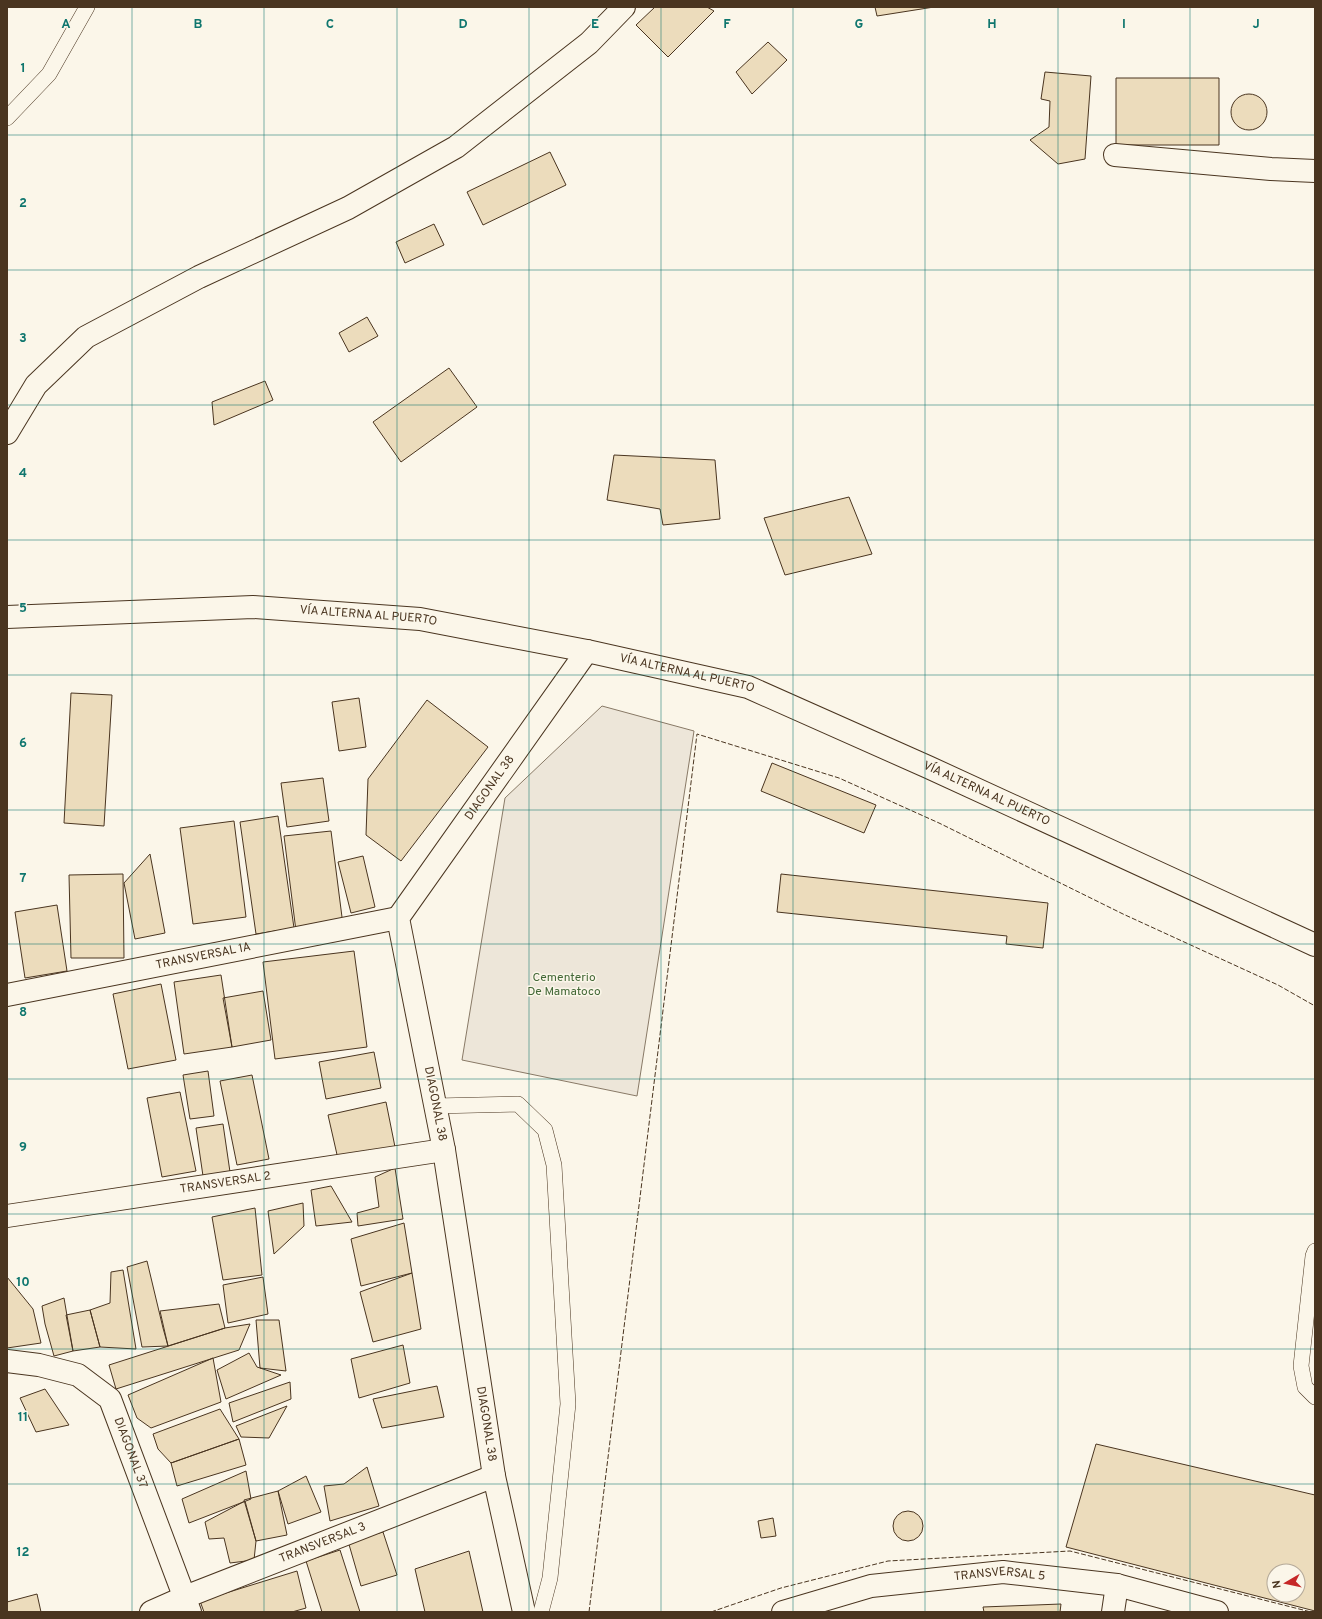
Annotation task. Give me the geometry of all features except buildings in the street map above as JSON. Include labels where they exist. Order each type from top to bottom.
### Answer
[{"type":"street","points":[[7,433],[36,385],[86,336],[199,277],[348,208],[456,147],[589,44],[624,7]]},
{"type":"street","points":[[1115,155],[1271,169],[1315,171]]},
{"type":"street","name":"VÍA ALTERNA AL PUERTO","points":[[7,617],[253,607],[420,619],[587,651],[748,687],[935,770],[1315,945]]},
{"type":"street","name":"DIAGONAL 38","points":[[524,1612],[494,1476],[444,1150],[398,918],[587,651]]},
{"type":"street","name":"TRANSVERSAL 1A","points":[[7,995],[398,918]]},
{"type":"street","name":"TRANSVERSAL 2","points":[[7,1216],[444,1150]]},
{"type":"street","name":"DIAGONAL 37","points":[[7,1361],[39,1365],[78,1375],[110,1399],[187,1604]]},
{"type":"street","name":"TRANSVERSAL 3","points":[[151,1612],[187,1604],[494,1476]]},
{"type":"street","name":"TRANSVERSAL 5","points":[[783,1612],[871,1586],[1003,1572],[1117,1585],[1217,1612]]},
{"type":"street","points":[[1113,1612],[1117,1585]]},
{"type":"lane","points":[[7,118],[49,74],[87,7]]},
{"type":"lane","points":[[435,1106],[518,1104],[544,1130],[554,1165],[568,1404],[550,1578],[541,1612]]},
{"type":"lane","points":[[1315,1251],[1313,1256],[1301,1366],[1305,1387],[1315,1397]]},
{"type":"green space","name":"Cementerio De Mamatoco","points":[[602,706],[694,731],[637,1096],[462,1060],[505,798]]},
{"type":"fence","points":[[589,1612],[697,734],[839,778],[939,823],[1123,914],[1278,985],[1315,1006]]},
{"type":"fence","points":[[711,1612],[781,1588],[888,1561],[1070,1551],[1311,1612]]}]
